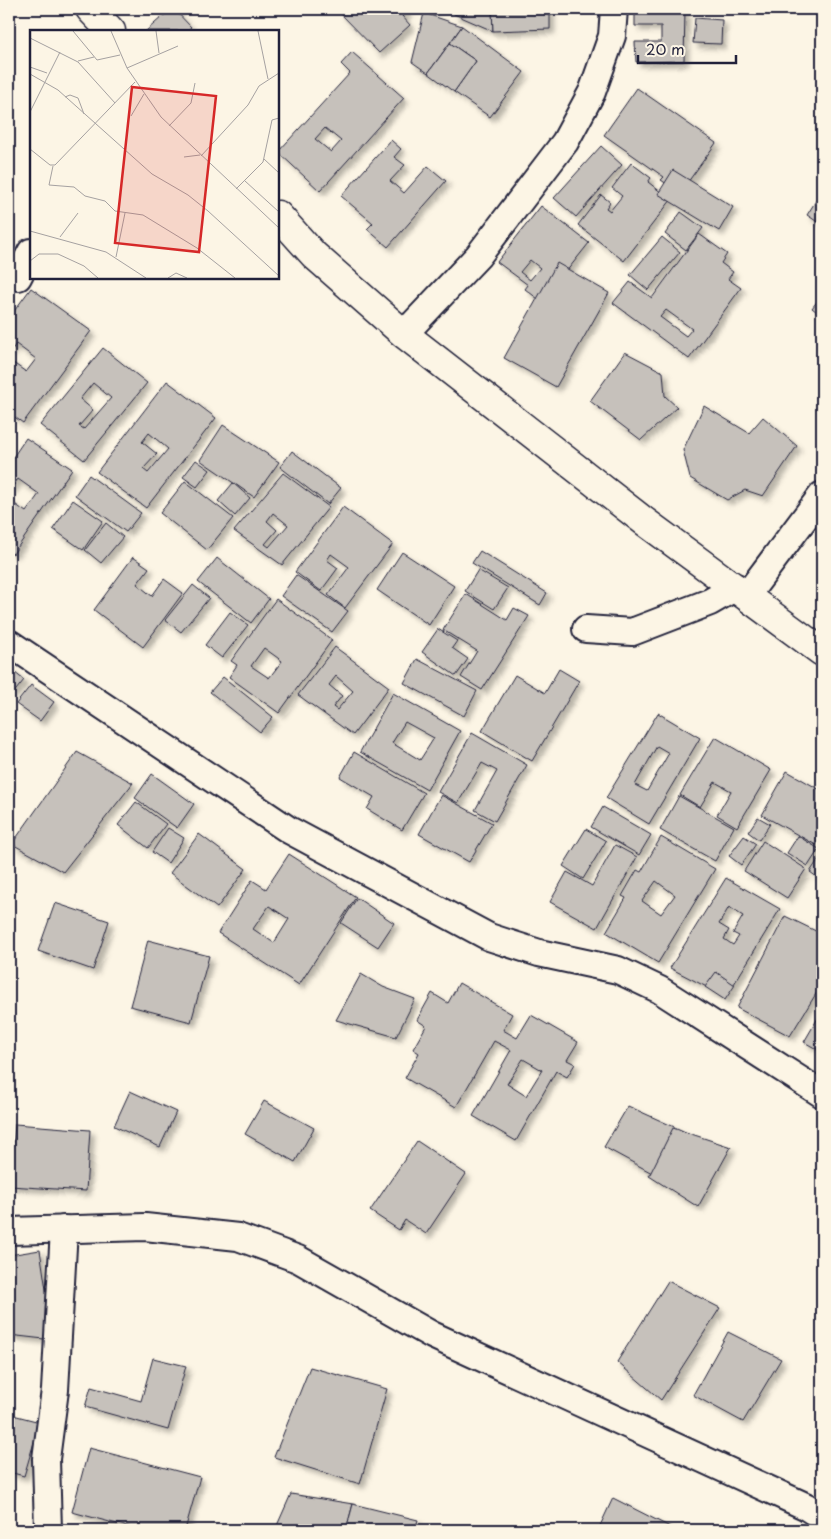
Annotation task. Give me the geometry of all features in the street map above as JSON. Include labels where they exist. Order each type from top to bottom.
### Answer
[{"type":"street","points":[[90,9],[109,30]]},
{"type":"street","points":[[404,334],[478,256],[565,142],[592,92],[612,36],[614,9]]},
{"type":"street","points":[[279,216],[314,255],[404,334],[644,520],[822,652]]},
{"type":"street","points":[[18,277],[30,254]]},
{"type":"street","points":[[586,629],[632,632],[742,591],[822,495]]},
{"type":"street","points":[[9,643],[289,830],[489,937],[539,953],[618,970],[660,990],[822,1094]]},
{"type":"street","points":[[9,1231],[145,1227],[238,1237],[298,1259],[432,1335],[805,1506],[822,1517]]},
{"type":"street","points":[[48,1530],[46,1459],[55,1390],[64,1229]]},
{"type":"building","points":[[171,9],[174,9],[191,27],[188,30],[147,30]]},
{"type":"building","points":[[344,9],[410,9],[402,16],[410,25],[379,53],[340,13]]},
{"type":"building","points":[[454,9],[492,9],[493,31],[454,14]]},
{"type":"building","points":[[492,9],[550,9],[550,29],[493,31]]},
{"type":"building","points":[[635,9],[685,9],[684,61],[636,62],[635,42],[661,42],[661,26],[635,26]]},
{"type":"building","points":[[424,13],[462,26],[428,73],[412,62]]},
{"type":"building","points":[[695,18],[722,20],[721,44],[693,43]]},
{"type":"building","points":[[462,26],[524,72],[490,117],[454,92],[476,61],[450,43]]},
{"type":"building","points":[[450,43],[476,61],[454,92],[428,73]]},
{"type":"building","points":[[352,52],[404,98],[320,191],[279,151],[350,73],[341,64]],"holes":[[[325,128],[341,141],[331,152],[315,139]]]},
{"type":"building","points":[[637,88],[716,143],[680,193],[661,180],[664,177],[604,135]]},
{"type":"building","points":[[391,140],[401,149],[394,157],[405,165],[390,181],[404,193],[428,166],[446,181],[388,247],[367,229],[373,223],[341,196]]},
{"type":"building","points":[[601,146],[622,165],[576,217],[554,198]]},
{"type":"building","points":[[631,163],[651,178],[648,182],[671,200],[624,261],[578,225],[601,195],[610,202],[606,208],[610,211],[622,196],[612,188]]},
{"type":"building","points":[[673,170],[733,207],[719,231],[658,194]]},
{"type":"building","points":[[822,191],[822,225],[807,215]]},
{"type":"building","points":[[541,206],[589,243],[542,302],[525,289],[528,285],[497,262]],"holes":[[[530,260],[540,268],[530,280],[520,272]]]},
{"type":"building","points":[[681,212],[703,228],[686,250],[665,234]]},
{"type":"building","points":[[699,234],[727,254],[721,263],[733,272],[728,279],[741,288],[689,359],[613,303],[630,282],[652,298]],"holes":[[[666,310],[692,329],[686,336],[660,317]]]},
{"type":"building","points":[[662,237],[680,252],[648,290],[630,275]]},
{"type":"building","points":[[557,263],[609,293],[556,387],[504,358]]},
{"type":"building","points":[[31,288],[91,331],[23,423],[9,413],[9,360],[26,372],[36,359],[16,344],[9,354],[9,318]]},
{"type":"building","points":[[822,295],[822,316],[812,308]]},
{"type":"building","points":[[103,348],[147,383],[84,460],[40,425]],"holes":[[[93,383],[111,398],[84,429],[79,426],[93,410],[80,399]]]},
{"type":"building","points":[[625,352],[663,372],[665,396],[677,407],[641,440],[590,401]]},
{"type":"building","points":[[167,381],[216,418],[146,508],[97,472]],"holes":[[[149,433],[168,449],[148,473],[143,469],[157,454],[142,442]]]},
{"type":"building","points":[[704,406],[749,433],[763,417],[797,446],[763,496],[745,490],[727,500],[690,478],[683,450]]},
{"type":"building","points":[[223,425],[279,462],[254,497],[200,460]]},
{"type":"building","points":[[26,438],[72,469],[13,554],[9,551],[9,500],[26,512],[39,494],[18,479],[9,492],[9,463]]},
{"type":"building","points":[[292,451],[341,488],[328,504],[280,467]]},
{"type":"building","points":[[196,460],[210,470],[197,487],[183,477]]},
{"type":"building","points":[[283,473],[329,507],[282,565],[234,531]],"holes":[[[273,513],[288,525],[269,547],[265,544],[277,530],[267,521]]]},
{"type":"building","points":[[89,475],[141,513],[126,532],[75,495]]},
{"type":"building","points":[[185,481],[233,518],[207,550],[160,513]]},
{"type":"building","points":[[233,483],[250,498],[235,516],[218,501]]},
{"type":"building","points":[[73,500],[103,521],[83,550],[53,529]]},
{"type":"building","points":[[343,507],[393,544],[345,608],[328,595],[349,567],[331,554],[327,560],[338,568],[321,591],[295,572]]},
{"type":"building","points":[[106,523],[123,537],[101,563],[85,550]]},
{"type":"building","points":[[480,551],[547,593],[540,605],[472,563]]},
{"type":"building","points":[[402,552],[454,586],[429,625],[377,590]]},
{"type":"building","points":[[133,557],[149,568],[137,584],[152,596],[164,579],[183,593],[143,647],[94,610]]},
{"type":"building","points":[[217,558],[269,599],[251,623],[198,582]]},
{"type":"building","points":[[478,570],[508,588],[494,609],[465,591]]},
{"type":"building","points":[[296,575],[348,611],[332,632],[281,596]]},
{"type":"building","points":[[193,585],[209,598],[181,632],[165,620]]},
{"type":"building","points":[[466,594],[507,620],[514,608],[529,616],[482,690],[461,677],[477,651],[443,630]]},
{"type":"building","points":[[276,599],[332,640],[279,713],[229,677],[237,665],[231,661]],"holes":[[[264,648],[282,661],[269,678],[251,666]]]},
{"type":"building","points":[[230,612],[248,625],[222,658],[205,645]]},
{"type":"building","points":[[438,629],[457,641],[452,648],[468,659],[456,676],[422,652]]},
{"type":"building","points":[[335,647],[389,687],[353,735],[298,695]],"holes":[[[336,676],[353,691],[337,710],[333,707],[342,696],[329,685]]]},
{"type":"building","points":[[417,659],[477,691],[464,716],[404,683]]},
{"type":"building","points":[[9,668],[24,680],[12,695],[9,693]]},
{"type":"building","points":[[559,669],[579,681],[532,761],[482,731],[515,675],[545,693]]},
{"type":"building","points":[[223,677],[273,717],[260,732],[210,692]]},
{"type":"building","points":[[31,685],[54,702],[40,721],[16,704]]},
{"type":"building","points":[[393,693],[460,731],[427,790],[360,752]],"holes":[[[405,722],[434,738],[420,760],[392,743]]]},
{"type":"building","points":[[658,713],[700,738],[649,824],[606,798]],"holes":[[[657,746],[669,753],[647,791],[635,785]]]},
{"type":"building","points":[[472,733],[527,765],[495,821],[475,810],[497,771],[482,763],[458,803],[438,792]]},
{"type":"building","points":[[715,737],[771,770],[737,827],[717,815],[731,791],[715,782],[700,807],[680,795]]},
{"type":"building","points":[[77,752],[133,783],[63,872],[12,844]]},
{"type":"building","points":[[354,752],[424,793],[402,830],[367,809],[374,797],[340,777]]},
{"type":"building","points":[[787,771],[822,791],[822,834],[816,845],[762,815]]},
{"type":"building","points":[[152,774],[194,804],[177,828],[135,798]]},
{"type":"building","points":[[441,795],[492,823],[469,862],[419,834]]},
{"type":"building","points":[[679,796],[734,827],[715,861],[660,830]]},
{"type":"building","points":[[136,802],[166,824],[148,848],[118,825]]},
{"type":"building","points":[[603,807],[651,835],[639,855],[591,827]]},
{"type":"building","points":[[758,817],[770,824],[759,840],[748,832]]},
{"type":"building","points":[[168,828],[184,838],[168,863],[152,852]]},
{"type":"building","points":[[586,829],[606,841],[583,879],[563,866]]},
{"type":"building","points":[[199,834],[246,869],[217,908],[170,873]]},
{"type":"building","points":[[744,836],[756,844],[741,865],[729,856]]},
{"type":"building","points":[[798,836],[819,849],[808,866],[787,853]]},
{"type":"building","points":[[661,837],[715,869],[658,963],[606,932],[626,898],[622,896],[637,870],[641,872]],"holes":[[[656,881],[675,895],[661,914],[642,901]]]},
{"type":"building","points":[[763,841],[806,869],[787,898],[744,871]]},
{"type":"building","points":[[615,845],[637,857],[597,928],[550,902],[567,872],[592,886]]},
{"type":"building","points":[[289,854],[356,897],[299,985],[218,933],[252,880],[266,889]],"holes":[[[269,906],[289,919],[274,943],[253,929]]]},
{"type":"building","points":[[822,854],[822,879],[821,880],[810,872]]},
{"type":"building","points":[[726,878],[780,909],[726,997],[670,968]],"holes":[[[729,907],[743,916],[733,933],[739,936],[733,945],[724,939],[729,930],[719,924]]]},
{"type":"building","points":[[357,898],[394,923],[378,947],[341,923]]},
{"type":"building","points":[[55,903],[109,921],[93,970],[38,951]]},
{"type":"building","points":[[785,916],[822,934],[822,984],[790,1036],[737,1008]]},
{"type":"building","points":[[148,940],[209,956],[191,1022],[130,1006]]},
{"type":"building","points":[[716,972],[735,985],[725,1000],[705,987]]},
{"type":"building","points":[[361,974],[383,987],[415,999],[396,1037],[336,1020]]},
{"type":"building","points":[[459,983],[512,1014],[503,1030],[517,1038],[531,1015],[578,1042],[567,1060],[575,1064],[567,1077],[556,1071],[516,1141],[473,1116],[511,1050],[494,1041],[456,1107],[405,1078],[419,1053],[413,1049],[426,1026],[417,1020],[432,993],[448,1003]],"holes":[[[523,1059],[542,1070],[526,1096],[507,1084]]]},
{"type":"building","points":[[822,1011],[822,1052],[804,1042]]},
{"type":"building","points":[[130,1091],[176,1112],[160,1147],[114,1126]]},
{"type":"building","points":[[264,1101],[314,1128],[295,1162],[245,1134]]},
{"type":"building","points":[[628,1106],[690,1134],[665,1180],[604,1147]]},
{"type":"building","points":[[15,1124],[90,1130],[86,1191],[10,1186]]},
{"type":"building","points":[[673,1128],[731,1147],[698,1207],[649,1176]]},
{"type":"building","points":[[417,1141],[466,1174],[426,1234],[405,1220],[399,1230],[370,1211]]},
{"type":"building","points":[[40,1250],[48,1303],[44,1339],[9,1335],[9,1255]]},
{"type":"building","points":[[668,1281],[720,1308],[661,1400],[617,1362]]},
{"type":"building","points":[[728,1332],[781,1359],[743,1422],[693,1395]]},
{"type":"building","points":[[153,1358],[186,1366],[168,1430],[85,1407],[91,1387],[141,1401]]},
{"type":"building","points":[[310,1367],[387,1389],[360,1484],[274,1457]]},
{"type":"building","points":[[9,1414],[40,1422],[24,1476],[9,1472]]},
{"type":"building","points":[[89,1448],[200,1477],[185,1530],[140,1530],[72,1512]]},
{"type":"building","points":[[291,1494],[353,1504],[346,1530],[275,1530]]},
{"type":"building","points":[[613,1498],[674,1529],[674,1530],[598,1530]]},
{"type":"building","points":[[353,1504],[418,1520],[415,1530],[346,1530]]}]
